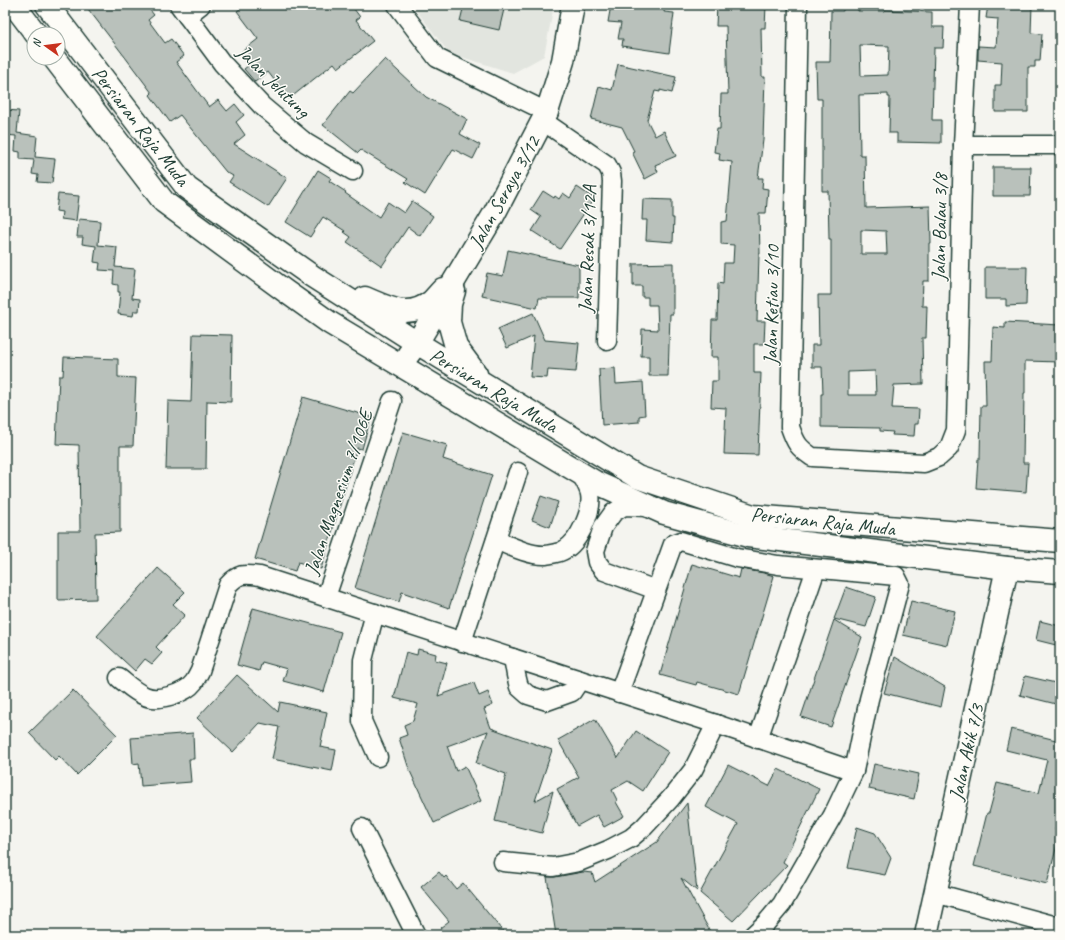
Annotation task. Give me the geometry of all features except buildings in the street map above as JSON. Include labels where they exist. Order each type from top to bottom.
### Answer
[{"type":"main road","points":[[14,5],[30,26]]},
{"type":"main road","name":"Persiaran Raja Muda","points":[[47,5],[187,188],[312,276],[417,343],[636,477],[753,516],[1058,540]]},
{"type":"main road","name":"Jalan Seraya 3/12","points":[[401,365],[417,343],[493,216],[545,116],[562,61],[573,5]]},
{"type":"main road","name":"Persiaran Raja Muda","points":[[60,66],[164,202],[330,323],[595,482],[664,513],[748,536],[1007,568],[1060,572]]},
{"type":"main road","points":[[312,276],[395,310],[408,312],[419,309],[432,301],[460,270]]},
{"type":"main road","points":[[460,270],[450,304],[449,322],[456,346],[483,383]]},
{"type":"main road","name":"Jalan Akik 7/3","points":[[926,935],[1007,568]]},
{"type":"street","points":[[183,11],[201,5]]},
{"type":"street","name":"Jalan Resak 3/12A","points":[[397,5],[438,58],[545,116],[607,165],[611,173],[612,181],[607,340]]},
{"type":"street","name":"Jalan Ketiau 3/10","points":[[798,5],[790,427],[795,442],[812,457],[924,463],[938,457],[949,448]]},
{"type":"street","name":"Jalan Balau 3/8","points":[[949,448],[956,430],[963,145],[970,5]]},
{"type":"street","name":"Jalan Jelutung","points":[[183,11],[222,63],[262,106],[306,143],[354,171]]},
{"type":"street","points":[[963,145],[1060,145]]},
{"type":"street","name":"Jalan Magnesium 7/106E","points":[[326,597],[392,401]]},
{"type":"street","points":[[462,642],[518,472]]},
{"type":"street","points":[[496,540],[530,553],[546,555],[564,551],[575,541],[590,511],[590,494],[581,474]]},
{"type":"street","points":[[651,507],[624,506],[613,513],[603,527],[595,551],[597,562],[604,571],[656,590]]},
{"type":"street","points":[[619,693],[673,544],[681,541],[737,558],[778,565],[896,576],[900,584],[870,699],[854,771],[833,815],[782,904],[766,923],[753,935]]},
{"type":"street","points":[[758,739],[816,569]]},
{"type":"street","points":[[119,678],[146,697],[157,699],[179,693],[189,687],[194,682],[200,671],[228,585],[234,578],[245,574],[260,576],[326,597],[716,724],[854,771]]},
{"type":"street","points":[[375,613],[363,660],[362,721],[378,757]]},
{"type":"street","points":[[513,658],[520,687],[528,695],[547,701],[572,692],[580,680]]},
{"type":"street","points":[[503,862],[553,867],[580,862],[631,838],[644,827],[671,798],[693,770],[716,724]]},
{"type":"street","points":[[362,828],[416,935]]},
{"type":"street","points":[[935,893],[1060,927]]},
{"type":"shaded area","points":[[412,5],[554,5],[544,56],[513,73],[449,53]]}]
